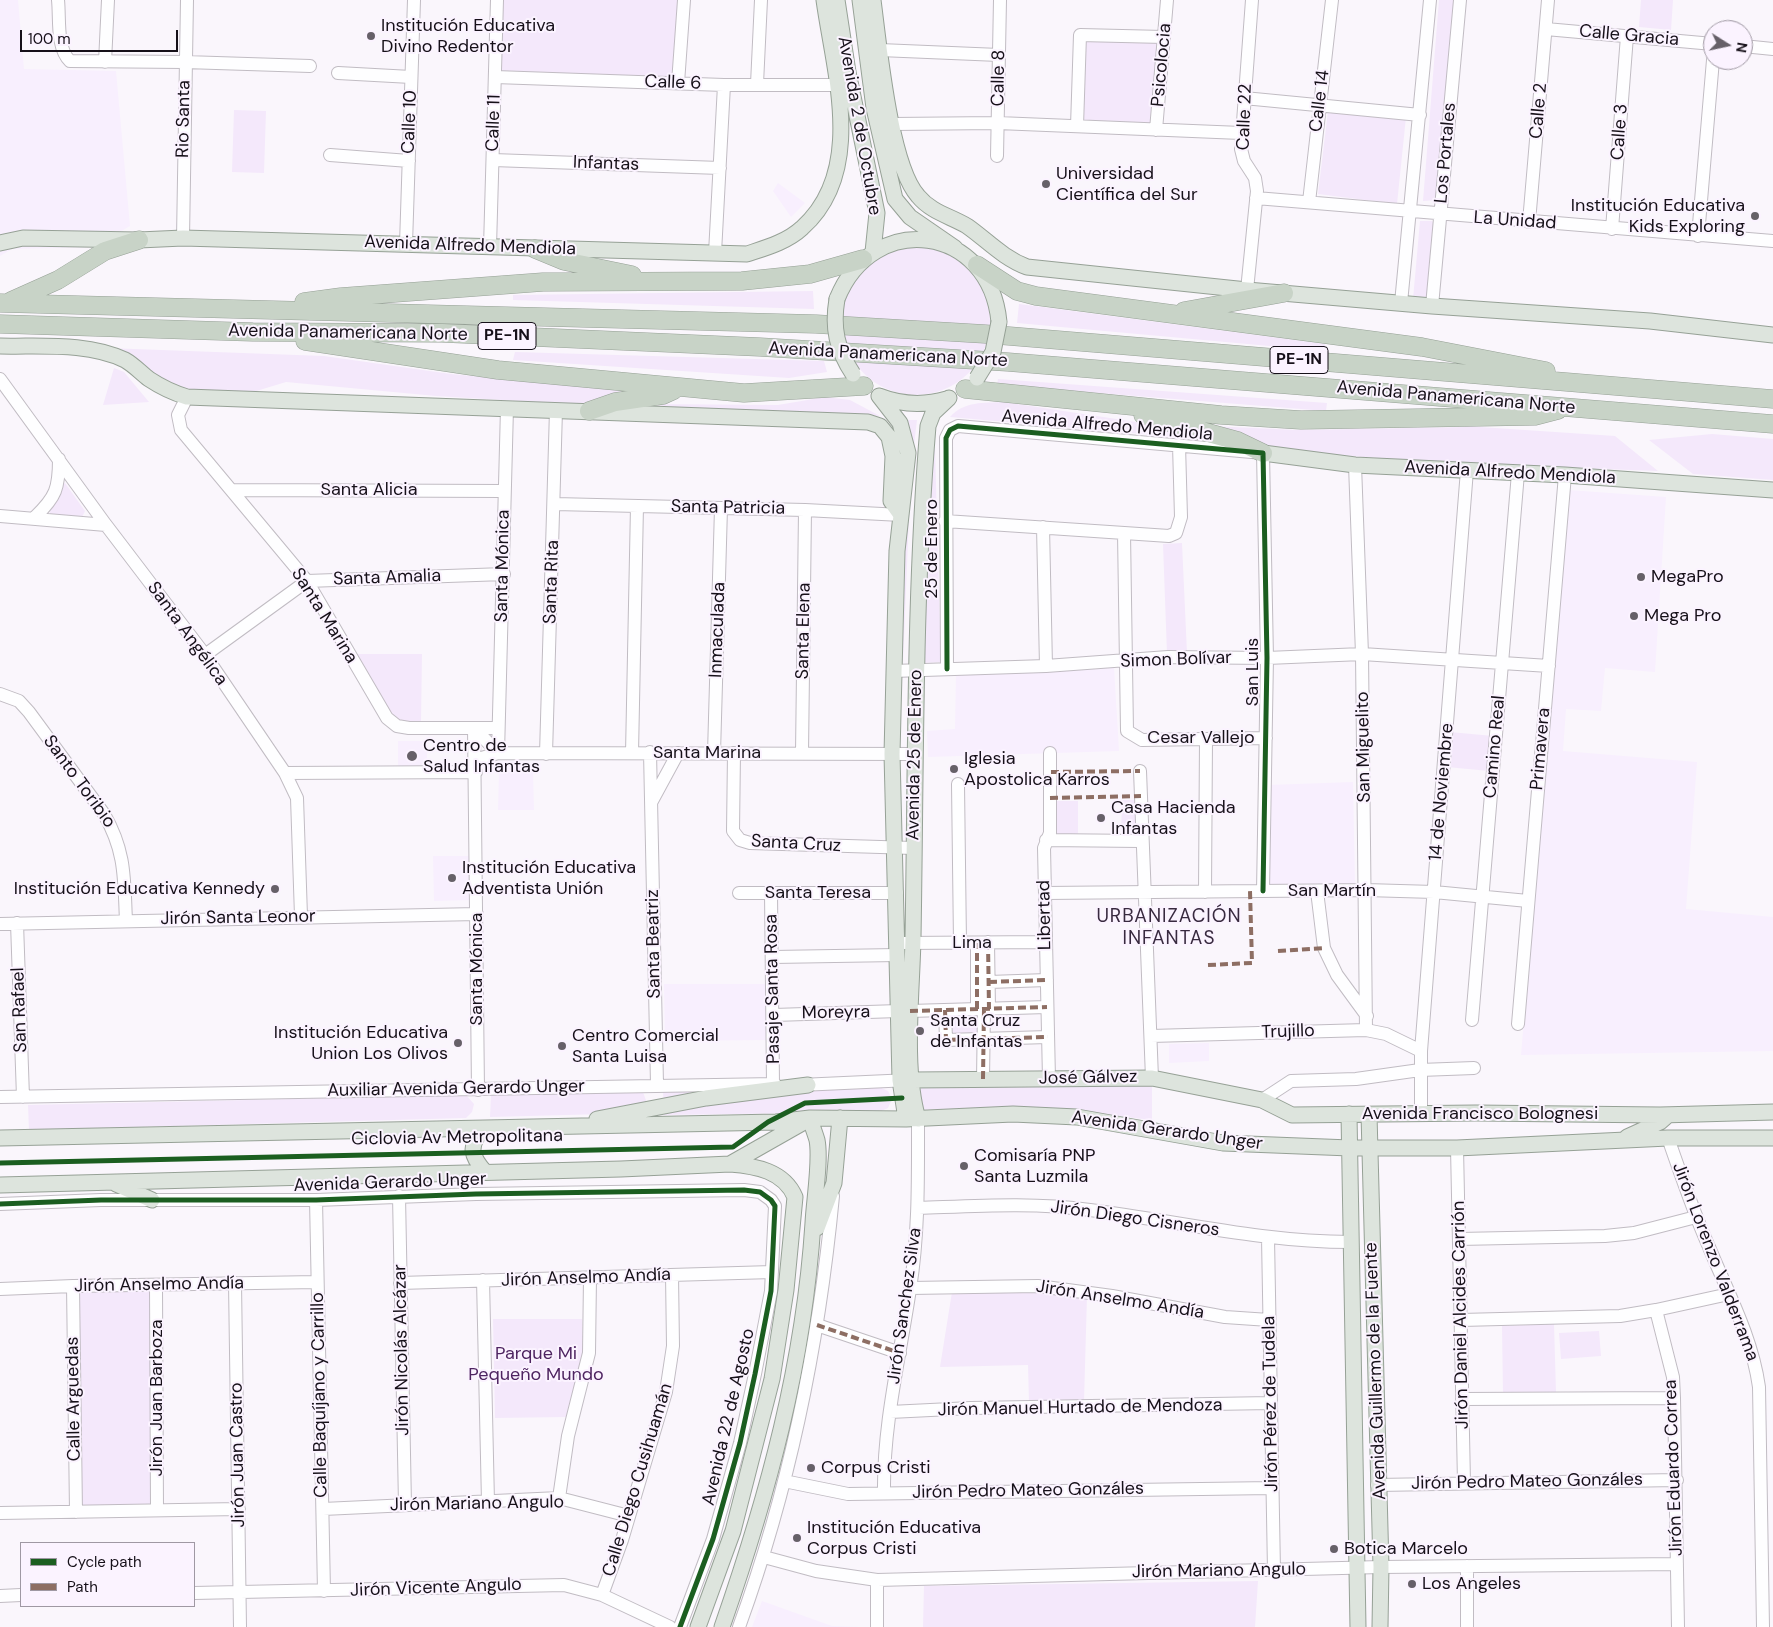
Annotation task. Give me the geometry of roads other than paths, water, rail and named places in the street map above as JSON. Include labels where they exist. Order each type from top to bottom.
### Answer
[{"type":"highway","points":[[4,303],[58,280],[105,251],[139,240]]},
{"type":"highway","points":[[535,249],[564,260],[664,282]]},
{"type":"highway","points":[[254,309],[340,297],[543,282],[742,281],[810,274],[868,255]]},
{"type":"highway","points":[[977,265],[1016,291],[1036,296],[1422,346],[1530,367],[1585,383]]},
{"type":"highway","points":[[1167,314],[1284,293]]},
{"type":"highway","name":"Avenida Panamericana Norte","points":[[4,303],[816,324],[985,334],[1773,399]]},
{"type":"highway","name":"Avenida Panamericana Norte","points":[[0,324],[253,332],[442,333],[760,347],[1008,362],[1773,424]]},
{"type":"highway","points":[[253,332],[498,370],[744,393],[858,380]]},
{"type":"highway","points":[[971,384],[1107,403],[1301,420],[1535,416],[1571,407]]},
{"type":"highway","points":[[589,411],[615,402],[663,395],[682,387]]},
{"type":"highway","points":[[1107,403],[1238,441],[1263,453]]},
{"type":"main road","name":"Avenida 2 de Octubre","points":[[824,0],[844,85],[878,213],[868,255]]},
{"type":"main road","name":"Avenida 2 de Octubre","points":[[837,0],[844,85],[839,107]]},
{"type":"main road","name":"Avenida 2 de Octubre","points":[[860,0],[886,117],[904,172],[917,196],[928,206],[966,226],[1013,262],[1027,267],[1247,290]]},
{"type":"main road","name":"Avenida 2 de Octubre","points":[[873,0],[895,199],[910,217],[955,248]]},
{"type":"main road","name":"Avenida Alfredo Mendiola","points":[[0,243],[24,238],[139,240],[183,238],[747,254],[777,244],[801,229],[831,190],[839,164],[842,140],[839,107]]},
{"type":"main road","points":[[0,234],[24,238]]},
{"type":"main road","points":[[927,239],[955,248],[977,265],[994,291],[999,322],[993,352],[971,384],[949,398],[921,404],[907,404],[879,396],[858,380],[838,346],[834,315],[837,299],[852,271],[868,255],[898,241],[927,239]]},
{"type":"main road","points":[[1247,290],[1432,306],[1650,321],[1773,335]]},
{"type":"main road","points":[[0,346],[86,348],[104,352],[127,361],[149,379],[170,391],[187,397],[589,411]]},
{"type":"main road","name":"Avenida 25 de Enero","points":[[879,396],[900,423],[906,438],[908,453],[901,515],[893,672],[892,754],[896,848],[897,949],[904,1011],[906,1080],[912,1119]]},
{"type":"main road","name":"Avenida 25 de Enero","points":[[904,1011],[913,943],[913,848],[920,518],[928,426],[933,413],[949,398]]},
{"type":"main road","name":"Avenida 25 de Enero","points":[[589,411],[868,422],[886,432],[892,444],[891,502],[901,515]]},
{"type":"main road","name":"Avenida Alfredo Mendiola","points":[[1263,453],[1355,465],[1565,475],[1773,490]]},
{"type":"main road","name":"José Gálvez","points":[[906,1080],[1152,1078],[1262,1100],[1292,1115]]},
{"type":"main road","points":[[560,1127],[706,1098],[808,1085]]},
{"type":"main road","points":[[1668,1115],[1773,1112]]},
{"type":"main road","name":"Avenida Gerardo Unger","points":[[0,1138],[776,1122],[810,1118],[912,1119],[1013,1114],[1076,1117],[1223,1143],[1350,1148],[1457,1148],[1668,1138],[1773,1138]]},
{"type":"main road","name":"Avenida Guillermo de la Fuente","points":[[1348,1114],[1358,1627]]},
{"type":"main road","name":"Avenida Guillermo de la Fuente","points":[[1369,1114],[1377,1484],[1381,1567],[1380,1627]]},
{"type":"main road","name":"Avenida Francisco Bolognesi","points":[[1292,1115],[1668,1115]]},
{"type":"main road","name":"Avenida Gerardo Unger","points":[[1614,1142],[1648,1128],[1668,1115]]},
{"type":"main road","points":[[722,1627],[752,1542],[778,1447],[796,1367],[812,1245],[818,1150],[810,1118]]},
{"type":"main road","name":"Avenida Gerardo Unger","points":[[0,1185],[730,1164],[810,1118]]},
{"type":"main road","points":[[812,1245],[834,1183],[840,1118]]},
{"type":"main road","points":[[483,1128],[472,1145],[472,1152],[476,1162],[485,1172]]},
{"type":"main road","name":"Avenida 22 de Agosto","points":[[698,1627],[733,1531],[772,1379],[786,1290],[795,1197],[790,1186],[769,1171],[752,1166],[730,1164]]},
{"type":"main road","points":[[113,1182],[152,1200]]},
{"type":"street","points":[[58,0],[64,56],[70,61],[310,66]]},
{"type":"street","points":[[105,62],[108,0]]},
{"type":"street","name":"Rio Santa","points":[[183,238],[187,0]]},
{"type":"street","name":"Calle 10","points":[[406,244],[414,0]]},
{"type":"street","name":"Calle 11","points":[[490,247],[497,0]]},
{"type":"street","points":[[678,83],[684,0]]},
{"type":"street","points":[[757,84],[761,0]]},
{"type":"street","name":"Calle 8","points":[[997,156],[1000,0]]},
{"type":"street","name":"Psicolocia","points":[[1156,130],[1167,0]]},
{"type":"street","name":"Calle 22","points":[[1247,290],[1256,198],[1255,178],[1244,161],[1241,133],[1252,0]]},
{"type":"street","name":"Calle 14","points":[[1309,202],[1332,0]]},
{"type":"street","name":"Los Portales","points":[[1401,303],[1430,0]]},
{"type":"street","name":"Los Portales","points":[[1432,306],[1460,0]]},
{"type":"street","name":"Calle 2","points":[[1529,222],[1548,0]]},
{"type":"street","name":"Calle Gracia","points":[[1546,29],[1703,43]]},
{"type":"street","points":[[1077,126],[1080,35],[1164,37]]},
{"type":"street","name":"Calle 3","points":[[1612,229],[1627,36]]},
{"type":"street","points":[[1753,47],[1773,49]]},
{"type":"street","points":[[880,50],[999,55]]},
{"type":"street","points":[[1698,236],[1712,70]]},
{"type":"street","points":[[338,73],[411,78]]},
{"type":"street","name":"Calle 6","points":[[496,78],[724,85],[844,85]]},
{"type":"street","points":[[715,253],[724,85]]},
{"type":"street","points":[[1244,98],[1420,115]]},
{"type":"street","points":[[886,117],[1241,133]]},
{"type":"street","points":[[330,155],[409,161]]},
{"type":"street","name":"Infantas","points":[[493,160],[720,168]]},
{"type":"street","name":"La Unidad","points":[[1256,198],[1773,242]]},
{"type":"street","points":[[1773,329],[1773,335]]},
{"type":"street","name":"Santa Angélica","points":[[0,379],[106,525],[205,655],[285,773],[297,798],[301,916]]},
{"type":"street","name":"Santa Marina","points":[[187,397],[178,415],[181,430],[307,581],[386,718],[397,726],[409,728],[498,728]]},
{"type":"street","name":"Santa Mónica","points":[[498,753],[507,408]]},
{"type":"street","name":"Santa Rita","points":[[546,754],[555,504],[556,410]]},
{"type":"street","name":"Avenida Alfredo Mendiola","points":[[950,430],[958,426],[1263,453]]},
{"type":"street","name":"25 de Enero","points":[[947,669],[946,438],[950,430]]},
{"type":"street","points":[[945,521],[1169,536],[1176,533],[1181,517],[1179,446]]},
{"type":"street","name":"San Luis","points":[[1263,453],[1267,658],[1263,891]]},
{"type":"street","points":[[35,518],[56,494],[59,484],[59,460]]},
{"type":"street","name":"San Miguelito","points":[[1355,465],[1362,654],[1366,1030]]},
{"type":"street","name":"14 de Noviembre","points":[[1421,1114],[1421,1051],[1453,658],[1466,470]]},
{"type":"street","name":"Camino Real","points":[[1472,1020],[1518,473]]},
{"type":"street","name":"Primavera","points":[[1518,1024],[1565,475]]},
{"type":"street","name":"Santa Alicia","points":[[233,490],[504,490]]},
{"type":"street","points":[[244,504],[254,490]]},
{"type":"street","name":"Santa Patricia","points":[[555,504],[806,510],[901,515]]},
{"type":"street","points":[[632,753],[637,506]]},
{"type":"street","name":"Inmaculada","points":[[714,753],[721,508]]},
{"type":"street","name":"Santa Elena","points":[[802,753],[806,510]]},
{"type":"street","points":[[0,516],[106,525]]},
{"type":"street","points":[[1043,527],[1046,666]]},
{"type":"street","name":"Cesar Vallejo","points":[[1124,532],[1124,661],[1127,731],[1142,740],[1266,738]]},
{"type":"street","name":"Santa Amalia","points":[[205,655],[307,581],[504,574]]},
{"type":"street","name":"Simon Bolívar","points":[[893,672],[1046,666],[1168,657],[1267,658],[1362,654],[1453,658],[1549,666]]},
{"type":"street","name":"Santo Toribio","points":[[0,694],[19,701],[29,712],[104,814],[115,832],[121,848],[123,864],[126,921]]},
{"type":"street","points":[[474,728],[498,753]]},
{"type":"street","name":"Santa Mónica","points":[[474,728],[476,766],[478,1090]]},
{"type":"street","points":[[1205,892],[1206,739]]},
{"type":"street","name":"Santa Beatriz","points":[[650,752],[657,1084]]},
{"type":"street","name":"Santa Beatriz","points":[[651,804],[678,752]]},
{"type":"street","name":"Santa Marina","points":[[285,773],[476,766],[498,753],[916,754]]},
{"type":"street","name":"Santa Cruz","points":[[734,753],[733,832],[740,840],[750,843],[913,848]]},
{"type":"street","name":"Libertad","points":[[1049,1079],[1044,848],[1050,833],[1050,753]]},
{"type":"street","points":[[1140,771],[1141,841],[1145,892],[1152,1078]]},
{"type":"street","points":[[958,784],[960,943]]},
{"type":"street","points":[[1046,840],[1141,841]]},
{"type":"street","name":"San Martín","points":[[1045,893],[1366,890],[1434,892],[1528,900]]},
{"type":"street","points":[[1317,891],[1324,948],[1337,975],[1367,1016]]},
{"type":"street","name":"Santa Teresa","points":[[739,893],[897,893]]},
{"type":"street","name":"Pasaje Santa Rosa","points":[[771,893],[774,1015],[773,1084]]},
{"type":"street","name":"Jirón Santa Leonor","points":[[0,924],[301,916],[477,914]]},
{"type":"street","name":"San Rafael","points":[[17,923],[23,1097]]},
{"type":"street","points":[[983,942],[989,982],[983,1009]]},
{"type":"street","points":[[983,942],[984,1079]]},
{"type":"street","name":"Lima","points":[[773,957],[897,949],[913,943],[1046,942]]},
{"type":"street","points":[[989,982],[1047,980]]},
{"type":"street","name":"Moreyra","points":[[774,1015],[1048,1007]]},
{"type":"street","points":[[945,1010],[946,1040],[1048,1037]]},
{"type":"street","name":"Trujillo","points":[[1151,1036],[1366,1030],[1386,1034],[1421,1051]]},
{"type":"street","points":[[1262,1100],[1291,1081],[1356,1078],[1420,1070],[1474,1068]]},
{"type":"street","name":"Auxiliar Avenida Gerardo Unger","points":[[0,1097],[478,1090],[657,1084],[808,1085],[906,1080]]},
{"type":"street","name":"Jirón Sanchez Silva","points":[[884,1493],[884,1442],[910,1288],[918,1208],[912,1119]]},
{"type":"street","name":"Jirón Lorenzo Valderrama","points":[[1668,1138],[1696,1217],[1747,1336],[1759,1387],[1763,1627]]},
{"type":"street","name":"Jirón Daniel Alcides Carrión","points":[[1457,1148],[1464,1482]]},
{"type":"street","points":[[738,1627],[764,1557],[784,1481],[809,1370],[825,1273],[834,1183]]},
{"type":"street","name":"Avenida Gerardo Unger","points":[[0,1204],[152,1200],[316,1200],[399,1196],[744,1190],[760,1192],[771,1200],[775,1206]]},
{"type":"street","name":"Jirón Nicolás Alcázar","points":[[399,1196],[404,1505]]},
{"type":"street","name":"Calle Baquíjano y Carrillo","points":[[316,1200],[324,1591]]},
{"type":"street","name":"Jirón Diego Cisneros","points":[[918,1208],[1019,1204],[1089,1210],[1268,1238],[1351,1242]]},
{"type":"street","name":"Avenida 22 de Agosto","points":[[680,1627],[713,1539],[740,1443],[755,1374],[772,1272],[775,1206]]},
{"type":"street","points":[[1459,1239],[1605,1236],[1634,1233],[1696,1217]]},
{"type":"street","name":"Jirón Pérez de Tudela","points":[[1268,1238],[1274,1571]]},
{"type":"street","name":"Jirón Anselmo Andía","points":[[400,1283],[772,1272]]},
{"type":"street","name":"Calle Diego Cusihuamán","points":[[602,1595],[656,1429],[671,1366],[672,1275]]},
{"type":"street","points":[[559,1498],[568,1436],[589,1353],[590,1278]]},
{"type":"street","points":[[483,1280],[488,1502]]},
{"type":"street","name":"Jirón Anselmo Andía","points":[[0,1289],[317,1282]]},
{"type":"street","name":"Jirón Juan Castro","points":[[235,1284],[240,1627]]},
{"type":"street","name":"Jirón Juan Barboza","points":[[156,1285],[158,1510]]},
{"type":"street","name":"Calle Arguedas","points":[[73,1286],[76,1512]]},
{"type":"street","name":"Jirón Anselmo Andía","points":[[910,1288],[1038,1286],[1112,1296],[1225,1317],[1269,1320]]},
{"type":"street","points":[[1461,1320],[1577,1319],[1656,1310],[1729,1294]]},
{"type":"street","name":"Jirón Eduardo Correa","points":[[1656,1310],[1673,1377],[1677,1480],[1678,1627]]},
{"type":"street","points":[[817,1325],[900,1353]]},
{"type":"street","points":[[1462,1399],[1674,1398]]},
{"type":"street","name":"Jirón Manuel Hurtado de Mendoza","points":[[890,1412],[971,1408],[1271,1403]]},
{"type":"street","name":"Jirón Pedro Mateo Gonzáles","points":[[1377,1484],[1677,1480]]},
{"type":"street","name":"Jirón Pedro Mateo Gonzáles","points":[[784,1481],[848,1494],[1272,1488]]},
{"type":"street","name":"Jirón Mariano Angulo","points":[[323,1509],[559,1498],[629,1516]]},
{"type":"street","points":[[0,1513],[239,1509]]},
{"type":"street","name":"Jirón Mariano Angulo","points":[[764,1557],[816,1571],[877,1580],[1274,1571],[1358,1567],[1677,1564]]},
{"type":"street","points":[[1467,1566],[1467,1627]]},
{"type":"street","points":[[877,1580],[877,1627]]},
{"type":"street","name":"Jirón Vicente Angulo","points":[[195,1593],[564,1585],[602,1595],[670,1627]]},
{"type":"street","points":[[0,1596],[20,1595]]},
{"type":"place","name":"Institución Educativa Divino Redentor","points":[[371,36]]},
{"type":"place","name":"Universidad Científica del Sur","points":[[1046,184]]},
{"type":"place","name":"Institución Educativa Kids Exploring","points":[[1755,216]]},
{"type":"place","name":"MegaPro","points":[[1641,577]]},
{"type":"place","name":"Mega Pro","points":[[1634,616]]},
{"type":"place","name":"Centro de Salud Infantas","points":[[412,756]]},
{"type":"place","name":"Iglesia Apostolica Karros","points":[[954,769]]},
{"type":"place","name":"Casa Hacienda Infantas","points":[[1101,818]]},
{"type":"place","name":"Institución Educativa Adventista Unión","points":[[452,878]]},
{"type":"place","name":"Institución Educativa Kennedy","points":[[275,889]]},
{"type":"place","name":"Santa Cruz de Infantas","points":[[920,1031]]},
{"type":"place","name":"Institución Educativa Union Los Olivos","points":[[458,1043]]},
{"type":"place","name":"Centro Comercial Santa Luisa","points":[[562,1046]]},
{"type":"place","name":"Comisaría PNP Santa Luzmila","points":[[964,1166]]},
{"type":"place","name":"Corpus Cristi","points":[[811,1468]]},
{"type":"place","name":"Institución Educativa Corpus Cristi","points":[[797,1538]]},
{"type":"place","name":"Botica Marcelo","points":[[1334,1549]]},
{"type":"place","name":"Los Angeles","points":[[1412,1584]]},
{"type":"district","name":"URBANIZACIÓN INFANTAS","points":[[1169,928]]},
{"type":"park label","name":"Parque Mi Pequeño Mundo","points":[[536,1364]]}]
